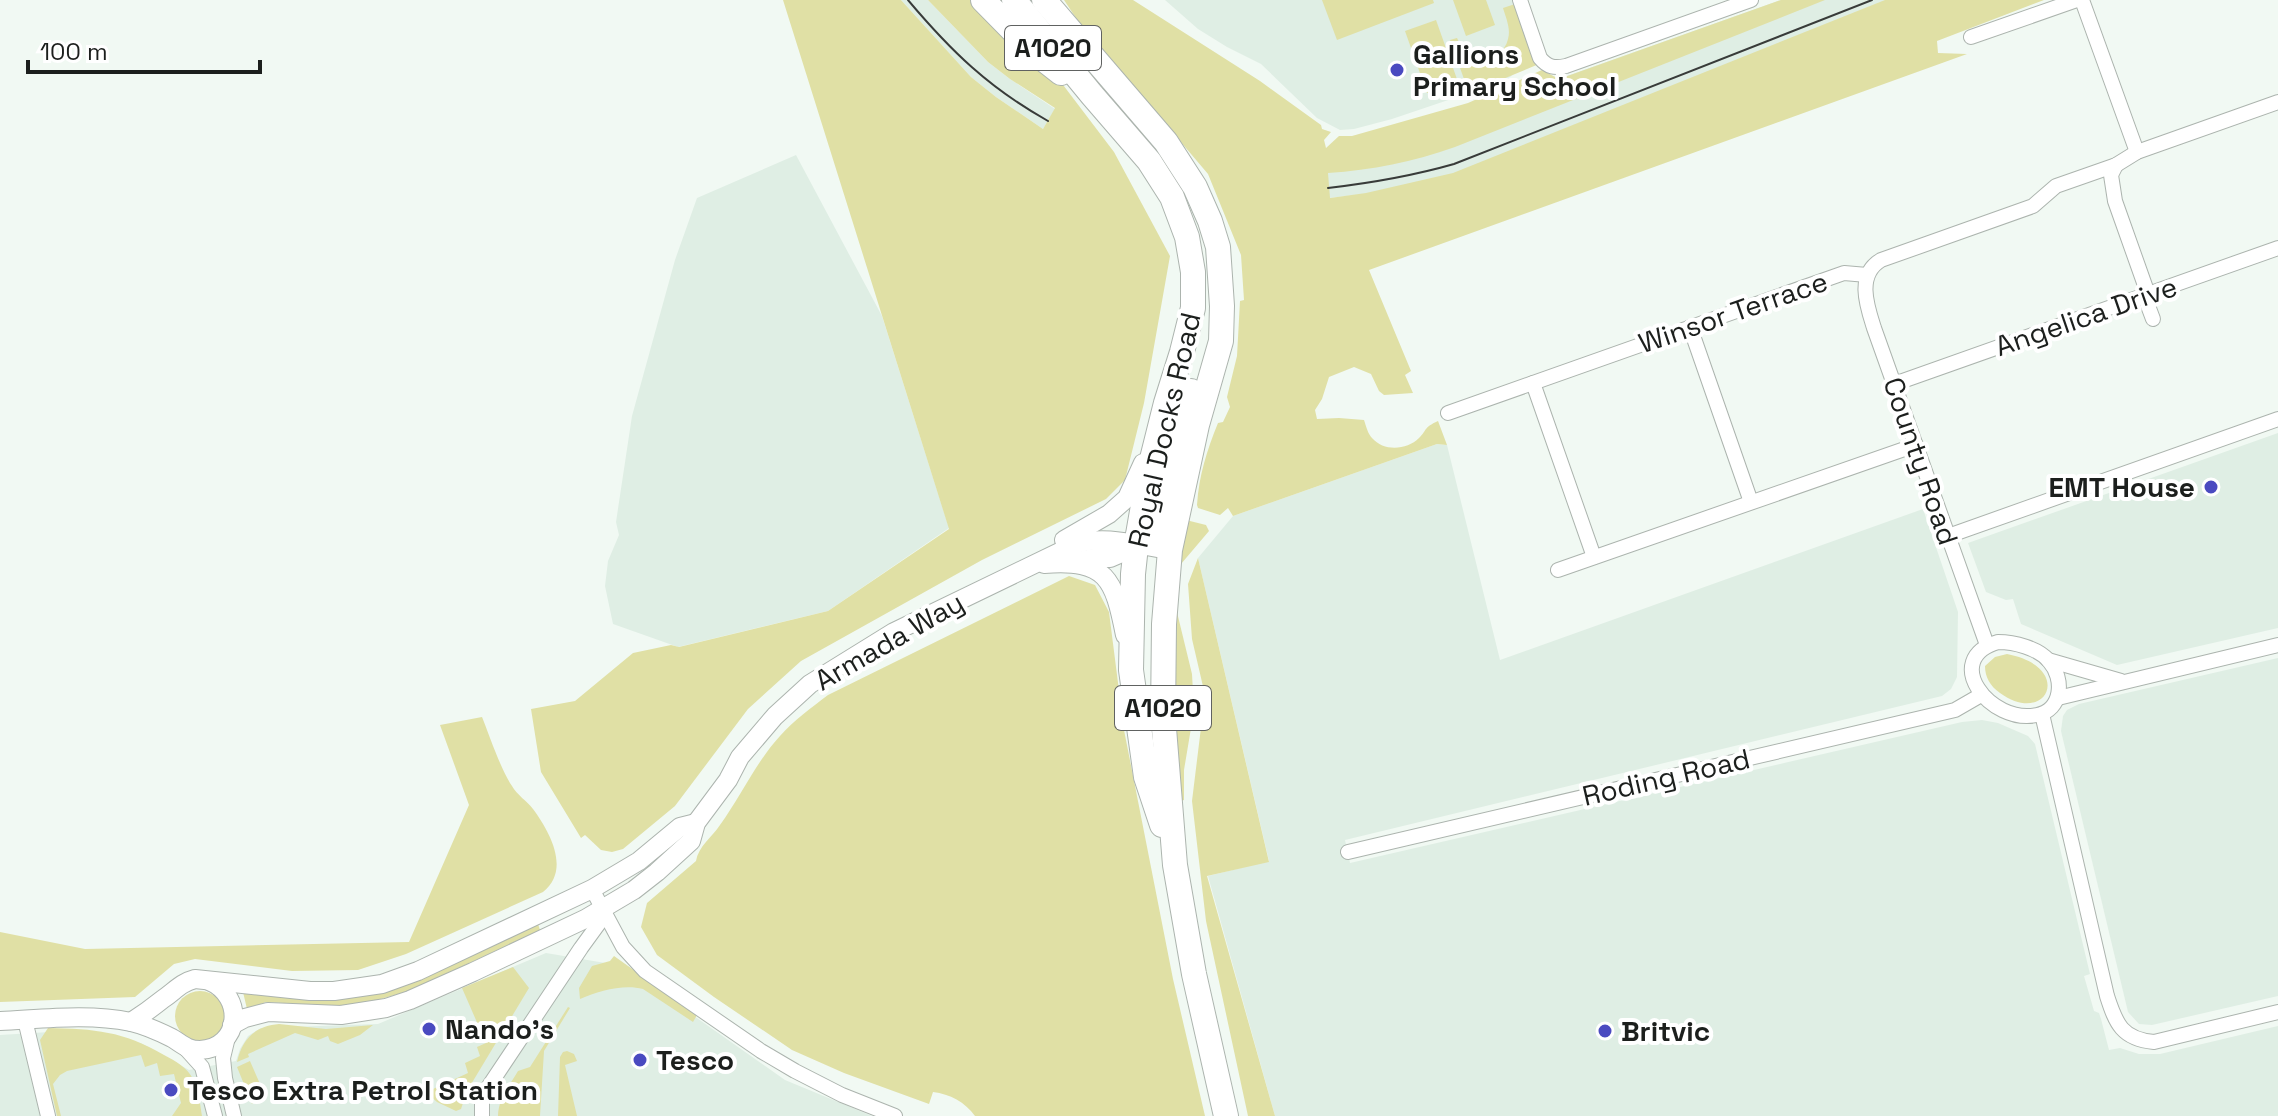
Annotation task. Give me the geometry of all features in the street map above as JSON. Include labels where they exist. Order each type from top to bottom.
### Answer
[{"type":"highway","points":[[983,0],[1033,51],[1092,95]]},
{"type":"highway","name":"Royal Docks Road","points":[[1014,0],[1149,161],[1172,197],[1187,237],[1193,272],[1193,308],[1149,471],[1136,546],[1131,670],[1146,777],[1175,865]]},
{"type":"highway","name":"Royal Docks Road","points":[[1044,0],[1166,142],[1195,187],[1218,247],[1221,341],[1197,425],[1170,550],[1164,624],[1163,716],[1175,865],[1194,974],[1226,1116]]},
{"type":"highway","points":[[1162,505],[1179,427],[1222,306]]},
{"type":"street","points":[[1520,0],[1540,58],[1555,68],[1751,0]]},
{"type":"street","points":[[1971,37],[2079,0],[2137,152]]},
{"type":"street","name":"Winsor Terrace","points":[[1448,413],[1844,273],[1867,275],[1873,265],[1881,260],[2033,206],[2056,186],[2116,165],[2137,152],[2278,102]]},
{"type":"street","points":[[2116,165],[2111,175],[2115,201],[2153,319]]},
{"type":"street","name":"Angelica Drive","points":[[1894,384],[2278,248]]},
{"type":"street","name":"County Road","points":[[1867,275],[1865,284],[1869,312],[1987,645]]},
{"type":"street","points":[[1690,327],[1751,502]]},
{"type":"street","points":[[1533,383],[1594,557]]},
{"type":"street","points":[[1030,565],[1109,514],[1127,498],[1166,403]]},
{"type":"street","points":[[1948,536],[2278,419]]},
{"type":"street","points":[[1558,570],[1916,445]]},
{"type":"street","points":[[1136,546],[1156,538],[1162,505]]},
{"type":"street","name":"Armada Way","points":[[178,1043],[204,1050],[214,1046],[245,1018],[268,1012],[341,1015],[386,1008],[604,912],[657,872],[691,841],[696,823],[715,799],[740,757],[757,735],[810,684],[894,632],[1030,565],[1089,540],[1102,539],[1170,550]]},
{"type":"street","name":"Armada Way","points":[[1030,565],[1110,558],[1136,546]]},
{"type":"street","points":[[1071,562],[1091,567],[1113,589],[1131,670]]},
{"type":"street","points":[[2048,660],[2060,683],[2053,708],[2042,714],[2017,716],[2007,713],[1981,695],[1975,685],[1973,661],[1987,645],[1998,642],[2024,646],[2048,660],[2124,681]]},
{"type":"street","points":[[2058,698],[2278,645]]},
{"type":"street","name":"Roding Road","points":[[1348,852],[1955,710],[1981,695]]},
{"type":"street","points":[[2042,714],[2107,996],[2115,1019],[2137,1040],[2154,1042],[2278,1012]]},
{"type":"street","name":"Armada Way","points":[[131,1022],[168,996],[175,987],[195,979],[310,991],[382,984],[418,971],[592,889],[639,861],[680,827],[696,823]]},
{"type":"street","points":[[592,889],[623,947],[645,971],[795,1071],[842,1095],[895,1116]]},
{"type":"street","points":[[482,1116],[482,1100],[487,1089],[604,912]]},
{"type":"street","points":[[206,980],[217,984],[232,1002],[234,1013],[223,1058],[234,1116]]},
{"type":"street","points":[[168,996],[163,1010],[164,1025],[202,1067],[215,1116]]},
{"type":"street","points":[[0,1021],[89,1018],[131,1022],[178,1043]]},
{"type":"street","points":[[25,1020],[48,1116]]},
{"type":"shaded area","points":[[901,0],[928,0],[988,62],[1055,109],[1043,129],[971,77]]},
{"type":"shaded area","name":"Gallions Primary School","points":[[1165,0],[1513,0],[1534,57],[1510,77],[1469,93],[1392,119],[1340,130],[1317,118],[1261,64],[1198,29]]},
{"type":"shaded area","points":[[1781,0],[1939,0],[1518,159],[1409,189],[1329,198],[1327,161]]},
{"type":"shaded area","points":[[796,155],[882,316],[949,528],[828,611],[678,647],[613,624],[605,586],[608,561],[619,535],[616,522],[632,416],[675,260],[697,198]]},
{"type":"shaded area","points":[[2278,433],[2278,628],[2117,665],[2021,624],[2013,599],[2006,600],[1986,592],[1968,543]]},
{"type":"shaded area","points":[[1437,444],[1447,445],[1500,660],[1923,509],[1958,612],[1957,677],[1951,689],[1942,696],[1345,840],[1350,863],[1962,722],[1982,720],[1998,723],[2028,736],[2035,744],[2090,974],[2084,976],[2109,1050],[2120,1048],[2139,1054],[2160,1054],[2278,1026],[2278,1116],[1275,1116],[1208,876],[1269,861],[1198,558],[1233,516]]},
{"type":"shaded area","points":[[2278,658],[2278,996],[2152,1025],[2139,1024],[2128,1012],[2061,731],[2063,716],[2079,704]]},
{"type":"shaded area","points":[[546,953],[623,966],[785,1080],[872,1116],[0,1116],[0,1035],[49,1032],[141,1043],[189,1070],[236,1061],[248,1036],[261,1028],[378,1024]]},
{"type":"green space","points":[[783,0],[901,0],[971,77],[1043,129],[1055,108],[988,62],[928,0],[1005,0],[1054,73],[1114,152],[1170,256],[1144,403],[1125,480],[1106,499],[982,560],[801,661],[748,709],[675,806],[623,849],[612,852],[601,850],[585,835],[581,838],[541,772],[531,709],[575,701],[633,653],[671,645],[679,647],[828,611],[949,529]]},
{"type":"green space","points":[[1064,0],[1133,0],[1260,81],[1321,125],[1322,129],[1331,132],[1324,140],[1326,148],[1339,136],[1352,136],[1468,103],[1542,70],[1559,79],[1781,0],[1825,0],[1455,147],[1392,164],[1328,173],[1330,198],[1453,173],[1885,0],[2044,0],[1937,41],[1938,53],[1967,54],[1369,270],[1411,371],[1405,375],[1413,393],[1384,395],[1371,374],[1354,367],[1329,377],[1315,410],[1317,419],[1364,420],[1369,434],[1377,443],[1396,448],[1414,442],[1438,421],[1447,445],[1437,444],[1233,516],[1228,508],[1220,515],[1197,505],[1210,443],[1218,423],[1223,422],[1230,407],[1227,397],[1237,356],[1240,301],[1244,300],[1241,255],[1208,174],[1078,21]]},
{"type":"green space","points":[[1322,0],[1433,0],[1434,3],[1337,40]]},
{"type":"green space","points":[[1453,0],[1486,0],[1495,25],[1466,36]]},
{"type":"green space","points":[[1515,4],[1539,64],[1469,93],[1450,40],[1457,38],[1464,51],[1480,59],[1497,55],[1506,45],[1509,35],[1503,8]]},
{"type":"green space","points":[[1436,20],[1458,82],[1427,93],[1405,31]]},
{"type":"green space","points":[[1186,520],[1206,525],[1209,531],[1181,564],[1175,604],[1192,674],[1193,692],[1192,722],[1184,770],[1184,800],[1181,801],[1174,744],[1174,599]]},
{"type":"green space","points":[[1198,558],[1269,862],[1207,876],[1275,1116],[1248,1116],[1206,921],[1192,801],[1205,695],[1192,639],[1188,584]]},
{"type":"green space","points":[[1069,576],[1095,585],[1109,612],[1124,730],[1173,979],[1205,1116],[975,1116],[957,1100],[933,1092],[929,1104],[792,1050],[657,955],[641,927],[647,903],[696,861],[702,847],[728,814],[763,757],[791,725],[828,695]]},
{"type":"green space","points":[[2007,654],[2028,661],[2041,670],[2047,681],[2047,691],[2041,699],[2030,703],[2017,702],[1991,684],[1985,666],[1995,657]]},
{"type":"green space","points":[[482,717],[508,779],[533,809],[555,851],[556,873],[543,892],[406,954],[358,970],[292,971],[195,959],[174,964],[135,997],[0,1002],[0,932],[85,949],[409,942],[469,805],[440,725]]},
{"type":"green space","points":[[538,924],[540,930],[412,990],[370,1002],[335,1006],[266,1002],[247,1009],[243,992],[330,999],[381,993]]},
{"type":"green space","points":[[614,956],[697,1015],[693,1022],[643,989],[611,989],[580,999],[579,988],[592,966],[610,961]]},
{"type":"green space","points":[[513,967],[529,988],[467,1091],[461,1109],[456,1111],[437,1102],[421,1088],[430,1082],[433,1089],[468,1073],[465,1063],[480,1056],[477,1047],[486,1043],[462,988]]},
{"type":"green space","points":[[200,991],[217,999],[225,1016],[217,1033],[200,1041],[183,1033],[175,1016],[183,999]]},
{"type":"green space","points":[[568,1007],[544,1051],[540,1116],[498,1116],[502,1098],[518,1071],[530,1067]]},
{"type":"green space","points":[[279,1024],[326,1029],[373,1025],[360,1035],[338,1044],[330,1041],[328,1036],[318,1040],[295,1033],[237,1062],[242,1047],[251,1035]]},
{"type":"green space","points":[[48,1028],[122,1036],[172,1060],[193,1079],[202,1116],[172,1116],[181,1103],[174,1074],[160,1076],[157,1063],[145,1067],[141,1055],[60,1075],[53,1084],[61,1116],[57,1116],[40,1040]]},
{"type":"green space","points":[[567,1051],[574,1054],[577,1061],[565,1065],[577,1116],[558,1116],[560,1057]]},
{"type":"green space","points":[[250,1061],[264,1093],[252,1104],[237,1067]]},
{"type":"tram line","points":[[908,0],[940,36],[989,82],[1048,121]]},
{"type":"tram line","points":[[1328,188],[1391,179],[1454,164],[1872,0]]},
{"type":"place","name":"Gallions Primary School","points":[[1397,70]]},
{"type":"place","name":"EMT House","points":[[2211,487]]},
{"type":"place","name":"Nando's","points":[[429,1029]]},
{"type":"place","name":"Britvic","points":[[1605,1031]]},
{"type":"place","name":"Tesco","points":[[640,1060]]},
{"type":"place","name":"Tesco Extra Petrol Station","points":[[171,1090]]}]
